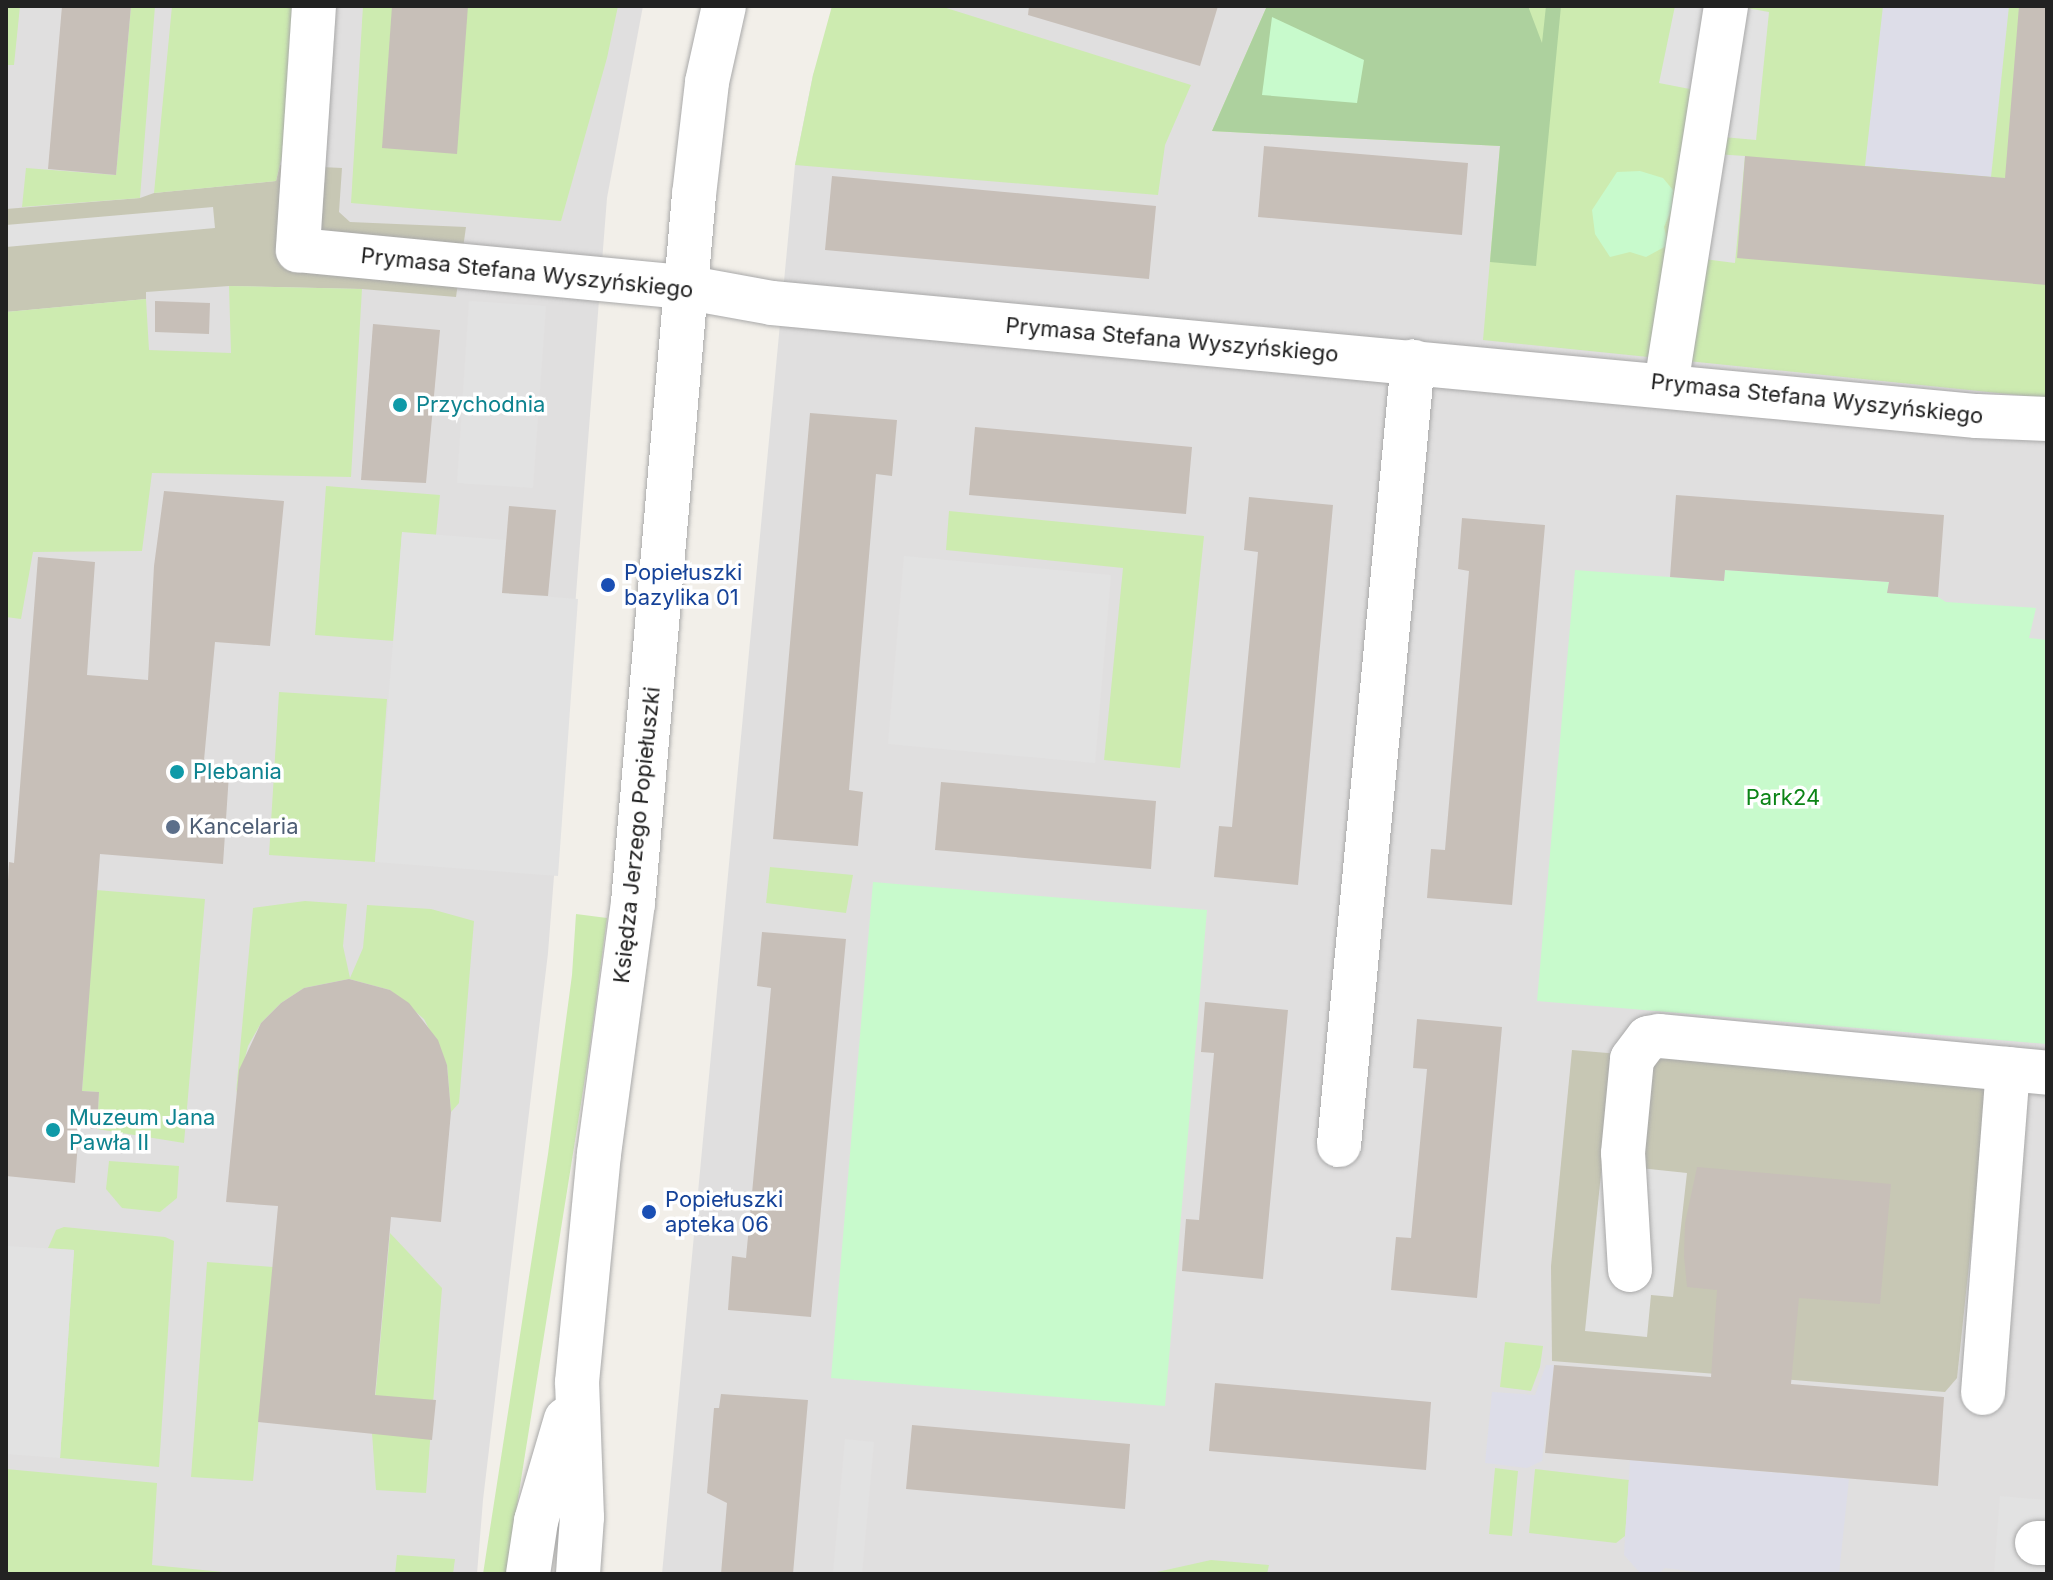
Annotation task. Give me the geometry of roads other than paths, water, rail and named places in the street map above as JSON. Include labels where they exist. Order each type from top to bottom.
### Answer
[{"type":"street","name":"Prymasa Stefana Wyszyńskiego","points":[[314,6],[298,250],[684,287],[786,305],[1413,361],[1977,416],[2047,419]]},
{"type":"street","name":"Księdza Jerzego Popiełuszki","points":[[578,1574],[582,1517],[577,1382],[599,1154],[633,903],[684,287],[707,82],[724,6]]},
{"type":"street","points":[[1666,385],[1726,6]]},
{"type":"street","points":[[1339,1145],[1413,361]]},
{"type":"street","points":[[1630,1270],[1623,1153],[1632,1059],[1648,1038],[1659,1036],[2028,1071],[1983,1393]]},
{"type":"street","name":"Księdza Jerzego Popiełuszki","points":[[528,1574],[536,1521],[577,1382]]},
{"type":"place","name":"Przychodnia","points":[[400,405]]},
{"type":"place","name":"Popiełuszki bazylika 01","points":[[608,585]]},
{"type":"place","name":"Plebania","points":[[177,772]]},
{"type":"place","name":"Kancelaria","points":[[173,827]]},
{"type":"place","name":"Muzeum Jana Pawła II","points":[[53,1130]]},
{"type":"place","name":"Popiełuszki apteka 06","points":[[649,1212]]},
{"type":"park label","name":"Park24","points":[[1783,798]]}]
